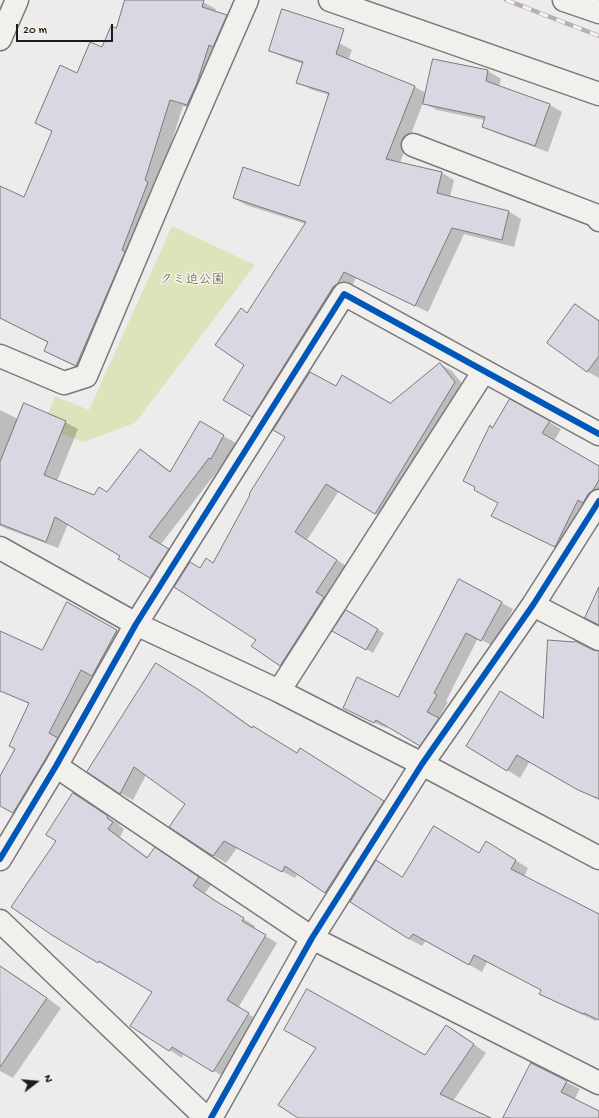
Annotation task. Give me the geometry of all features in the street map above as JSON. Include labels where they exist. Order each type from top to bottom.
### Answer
[{"type":"street","points":[[0,40],[17,0]]},
{"type":"street","points":[[0,356],[64,383],[86,376],[168,181],[247,0]]},
{"type":"street","points":[[330,0],[599,94]]},
{"type":"street","points":[[564,0],[599,12]]},
{"type":"street","points":[[413,145],[595,215],[599,220]]},
{"type":"street","points":[[0,859],[56,766],[136,624],[344,294],[599,434]]},
{"type":"street","points":[[279,691],[484,371]]},
{"type":"street","points":[[211,1118],[312,938],[422,764],[533,605],[599,501]]},
{"type":"street","points":[[0,548],[136,624],[279,691],[422,764],[599,858]]},
{"type":"street","points":[[533,605],[599,639]]},
{"type":"street","points":[[56,766],[312,938],[599,1082]]},
{"type":"street","points":[[0,921],[206,1118]]},
{"type":"green space","name":"クミ迫公園","points":[[172,226],[255,265],[135,423],[83,442],[43,426],[55,396],[89,410]]},
{"type":"building","points":[[125,0],[204,0],[202,7],[227,15],[213,47],[209,45],[197,83],[187,105],[170,100],[145,180],[148,182],[122,250],[125,252],[76,366],[44,351],[48,342],[0,318],[0,186],[24,197],[52,131],[35,123],[60,65],[77,73],[90,42],[102,47],[111,26],[116,28]]},
{"type":"building","points":[[282,9],[344,29],[336,54],[415,86],[386,159],[442,172],[437,193],[509,211],[502,240],[452,228],[415,306],[344,272],[338,283],[333,287],[252,417],[223,400],[244,365],[215,345],[241,308],[247,313],[306,222],[233,198],[243,167],[299,186],[329,93],[296,83],[303,62],[269,51]]},
{"type":"building","points":[[433,59],[488,70],[486,81],[550,104],[535,146],[482,127],[485,117],[423,104]]},
{"type":"building","points":[[575,304],[599,321],[599,356],[587,372],[547,343]]},
{"type":"building","points":[[440,363],[455,382],[375,514],[326,484],[295,532],[337,560],[316,592],[324,597],[280,666],[251,646],[256,640],[174,587],[190,562],[200,568],[206,558],[213,563],[250,495],[249,494],[285,437],[273,430],[310,372],[336,386],[342,375],[390,403]]},
{"type":"building","points":[[510,399],[550,421],[542,433],[599,466],[599,480],[583,503],[578,500],[555,547],[491,516],[498,503],[474,490],[475,487],[463,481],[490,425],[492,428]]},
{"type":"building","points":[[24,403],[66,421],[44,475],[94,495],[99,487],[107,492],[140,449],[170,472],[200,421],[224,435],[211,459],[209,458],[149,537],[169,549],[150,578],[118,559],[120,556],[55,517],[46,542],[0,524],[0,462]]},
{"type":"building","points":[[459,579],[502,602],[481,641],[466,633],[434,693],[437,695],[427,712],[439,718],[420,746],[376,720],[374,723],[343,708],[357,677],[398,697]]},
{"type":"building","points":[[599,587],[599,625],[585,618]]},
{"type":"building","points":[[67,602],[117,630],[92,676],[81,670],[49,733],[58,738],[13,813],[0,806],[0,776],[15,749],[9,746],[29,703],[0,691],[0,631],[42,650]]},
{"type":"building","points":[[346,610],[378,629],[366,650],[332,631]]},
{"type":"building","points":[[548,640],[575,641],[593,650],[599,651],[599,799],[578,790],[517,755],[507,771],[466,746],[500,691],[543,718]]},
{"type":"building","points":[[156,663],[199,690],[252,728],[253,726],[297,753],[300,748],[384,801],[325,893],[285,866],[282,872],[224,841],[213,856],[169,827],[185,804],[134,767],[120,794],[87,772]]},
{"type":"building","points":[[73,793],[108,816],[107,818],[113,822],[108,829],[147,858],[155,847],[199,877],[193,886],[244,918],[242,921],[266,935],[227,1000],[249,1013],[213,1072],[172,1047],[169,1051],[130,1026],[152,992],[99,961],[98,963],[52,935],[11,907],[56,841],[46,835]]},
{"type":"building","points":[[434,826],[479,853],[486,841],[516,860],[511,869],[599,914],[599,1020],[539,994],[541,990],[474,955],[469,965],[413,934],[409,939],[350,902],[376,860],[402,877]]},
{"type":"building","points":[[0,966],[47,998],[0,1067]]},
{"type":"building","points":[[307,989],[425,1055],[446,1025],[474,1044],[440,1094],[491,1118],[298,1118],[278,1105],[316,1048],[284,1030]]},
{"type":"building","points":[[531,1063],[567,1081],[561,1092],[599,1111],[599,1118],[503,1118]]},
{"type":"railway","points":[[506,0],[599,36]]},
{"type":"cycle path","points":[[0,859],[56,766],[136,624],[344,294],[599,434]]},
{"type":"cycle path","points":[[211,1118],[312,938],[422,764],[533,605],[599,501]]}]
